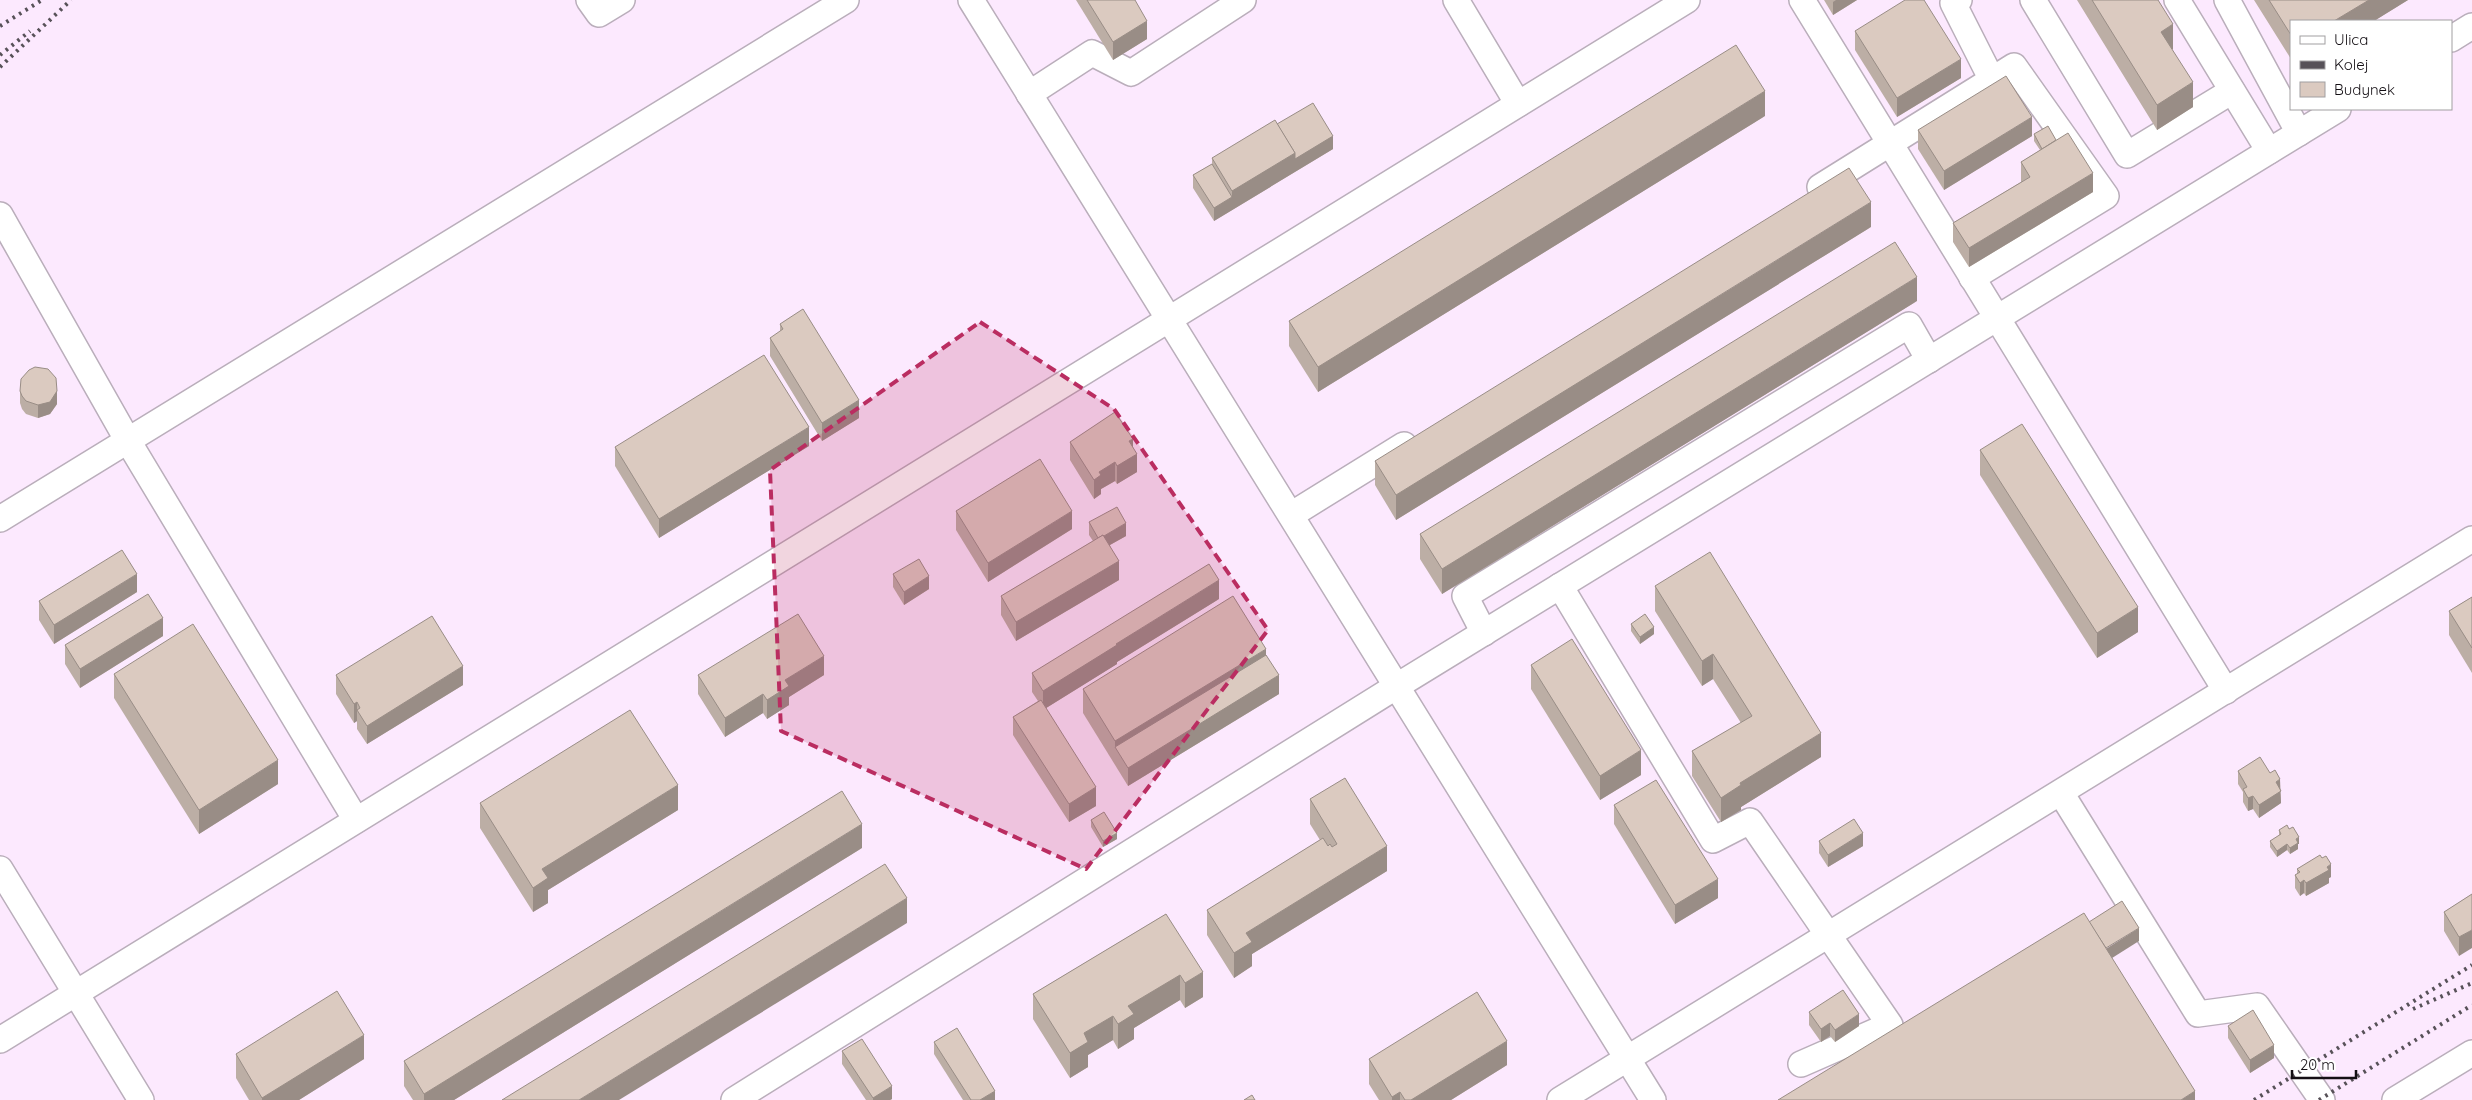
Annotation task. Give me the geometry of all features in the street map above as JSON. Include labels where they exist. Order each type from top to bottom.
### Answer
[{"type":"lane","points":[[590,0],[598,14],[622,0]]},
{"type":"lane","points":[[0,519],[846,0]]},
{"type":"lane","points":[[971,0],[1653,1100]]},
{"type":"lane","points":[[1029,94],[1092,53],[1130,73],[1243,0]]},
{"type":"lane","points":[[1456,0],[1518,104]]},
{"type":"lane","points":[[0,1040],[1687,0]]},
{"type":"lane","points":[[1802,0],[2226,691]]},
{"type":"lane","points":[[1959,0],[1953,3],[1992,80]]},
{"type":"lane","points":[[2033,0],[2126,155],[2232,90]]},
{"type":"lane","points":[[2177,0],[2269,151]]},
{"type":"lane","points":[[2227,0],[2299,133]]},
{"type":"lane","points":[[1797,201],[2014,66],[2106,196],[1972,278]]},
{"type":"lane","points":[[734,1100],[1397,686],[2336,110]]},
{"type":"lane","points":[[0,215],[128,441],[356,820]]},
{"type":"lane","points":[[1484,633],[1465,596],[1908,325],[1929,360]]},
{"type":"lane","points":[[1291,515],[1426,431]]},
{"type":"lane","points":[[1560,1100],[2472,539]]},
{"type":"lane","points":[[1560,586],[1713,840],[1750,821],[1890,1025],[1801,1064]]},
{"type":"lane","points":[[2061,793],[2198,1014],[2257,1006],[2322,1100]]},
{"type":"lane","points":[[0,869],[141,1100]]},
{"type":"lane","points":[[2395,1100],[2472,1052]]},
{"type":"highlighted area","points":[[980,322],[1114,409],[1268,630],[1086,869],[781,731],[770,470]]},
{"type":"shaded area","points":[[0,0],[2472,0],[2472,1100],[0,1100]]},
{"type":"building","points":[[1087,0],[1135,0],[1147,21],[1113,42]]},
{"type":"building","points":[[1905,0],[1924,0],[1961,59],[1897,98],[1855,31]]},
{"type":"building","points":[[2092,0],[2158,0],[2173,24],[2161,32],[2193,82],[2157,105]]},
{"type":"building","points":[[2269,0],[2369,0],[2336,20],[2290,20],[2290,33]]},
{"type":"building","points":[[1736,45],[1765,91],[1318,367],[1289,321]]},
{"type":"building","points":[[2006,76],[2032,117],[1944,171],[1918,130]]},
{"type":"building","points":[[1313,103],[1333,136],[1295,159],[1295,153],[1277,124]]},
{"type":"building","points":[[1275,120],[1295,153],[1232,191],[1212,158]]},
{"type":"building","points":[[2048,126],[2056,140],[2042,149],[2034,134]]},
{"type":"building","points":[[2068,133],[2093,173],[1969,248],[1953,223],[2030,177],[2021,162]]},
{"type":"building","points":[[1212,164],[1232,197],[1214,208],[1193,175]]},
{"type":"building","points":[[1849,168],[1871,202],[1396,495],[1375,461]]},
{"type":"building","points":[[1895,242],[1917,277],[1442,569],[1420,534]]},
{"type":"building","points":[[803,309],[859,400],[822,423],[770,338],[783,329],[780,324]]},
{"type":"building","points":[[764,355],[809,427],[659,519],[615,447]]},
{"type":"building","points":[[35,367],[48,369],[56,378],[57,391],[50,402],[38,405],[26,401],[20,391],[21,379],[29,370]]},
{"type":"building","points":[[1115,412],[1133,439],[1129,441],[1137,454],[1117,466],[1115,462],[1099,472],[1101,475],[1094,480],[1070,442]]},
{"type":"building","points":[[2022,424],[2138,607],[2097,633],[1980,450]]},
{"type":"building","points":[[1040,459],[1072,511],[988,563],[956,511]]},
{"type":"building","points":[[1117,507],[1126,523],[1098,538],[1089,522]]},
{"type":"building","points":[[1103,535],[1119,561],[1016,622],[1001,596]]},
{"type":"building","points":[[122,550],[137,574],[54,625],[39,601]]},
{"type":"building","points":[[1710,552],[1821,733],[1740,783],[1741,785],[1721,798],[1692,751],[1752,716],[1713,654],[1702,661],[1655,586]]},
{"type":"building","points":[[919,559],[929,576],[904,592],[893,574]]},
{"type":"building","points":[[1209,564],[1219,580],[1043,691],[1032,673]]},
{"type":"building","points":[[148,594],[163,618],[80,669],[65,645]]},
{"type":"building","points":[[1233,596],[1266,649],[1115,741],[1083,689]]},
{"type":"building","points":[[2472,597],[2472,648],[2449,611]]},
{"type":"building","points":[[798,614],[824,656],[785,680],[789,686],[767,700],[763,694],[725,718],[698,675]]},
{"type":"building","points":[[1645,614],[1654,627],[1640,637],[1631,624]]},
{"type":"building","points":[[432,616],[463,666],[367,726],[357,710],[360,708],[357,702],[354,704],[336,675]]},
{"type":"building","points":[[193,624],[278,760],[199,810],[114,674]]},
{"type":"building","points":[[1572,639],[1641,750],[1600,776],[1531,665]]},
{"type":"building","points":[[1266,655],[1279,675],[1128,768],[1115,747]]},
{"type":"building","points":[[1041,700],[1096,787],[1069,804],[1013,717]]},
{"type":"building","points":[[630,710],[678,785],[542,869],[548,878],[533,888],[480,803]]},
{"type":"building","points":[[2260,757],[2270,773],[2275,770],[2280,779],[2276,782],[2281,791],[2259,805],[2253,796],[2248,798],[2243,789],[2247,787],[2238,771]]},
{"type":"building","points":[[1345,778],[1387,846],[1246,933],[1252,942],[1234,953],[1207,910],[1323,838],[1328,846],[1330,844],[1332,847],[1337,844],[1310,799]]},
{"type":"building","points":[[1656,780],[1718,879],[1675,905],[1614,805]]},
{"type":"building","points":[[842,791],[862,824],[424,1094],[404,1061]]},
{"type":"building","points":[[1104,812],[1117,833],[1103,841],[1091,820]]},
{"type":"building","points":[[1854,819],[1863,833],[1828,855],[1819,841]]},
{"type":"building","points":[[2287,825],[2289,829],[2293,827],[2299,837],[2296,839],[2298,843],[2290,848],[2287,844],[2277,851],[2270,841],[2281,834],[2279,830]]},
{"type":"building","points":[[2320,855],[2322,858],[2326,856],[2331,864],[2327,867],[2329,870],[2306,883],[2304,880],[2300,883],[2295,875],[2300,872],[2297,869]]},
{"type":"building","points":[[885,864],[907,898],[579,1100],[502,1100]]},
{"type":"building","points":[[2472,894],[2472,930],[2459,937],[2444,912]]},
{"type":"building","points":[[2122,901],[2139,928],[2106,948],[2089,922]]},
{"type":"building","points":[[2084,913],[2195,1091],[2181,1100],[1778,1100]]},
{"type":"building","points":[[1166,914],[1203,972],[1185,983],[1180,975],[1128,1006],[1134,1014],[1118,1024],[1113,1016],[1084,1033],[1088,1042],[1070,1053],[1033,994]]},
{"type":"building","points":[[1843,990],[1859,1014],[1835,1030],[1830,1023],[1821,1029],[1809,1012]]},
{"type":"building","points":[[337,991],[364,1035],[262,1098],[236,1054]]},
{"type":"building","points":[[1477,992],[1507,1041],[1411,1100],[1405,1100],[1400,1092],[1392,1097],[1369,1059]]},
{"type":"building","points":[[2253,1010],[2274,1045],[2250,1060],[2228,1026]]},
{"type":"building","points":[[957,1028],[995,1091],[980,1100],[971,1100],[934,1042]]},
{"type":"building","points":[[862,1039],[892,1086],[873,1098],[842,1051]]},
{"type":"building","points":[[1252,1095],[1255,1100],[1244,1100]]},
{"type":"railway","points":[[0,26],[42,0]]},
{"type":"railway","points":[[0,67],[71,0]]},
{"type":"railway","points":[[0,55],[30,31]]},
{"type":"railway","points":[[2254,1100],[2472,965]]},
{"type":"railway","points":[[2413,1009],[2472,983]]},
{"type":"railway","points":[[2319,1100],[2472,1005]]}]
